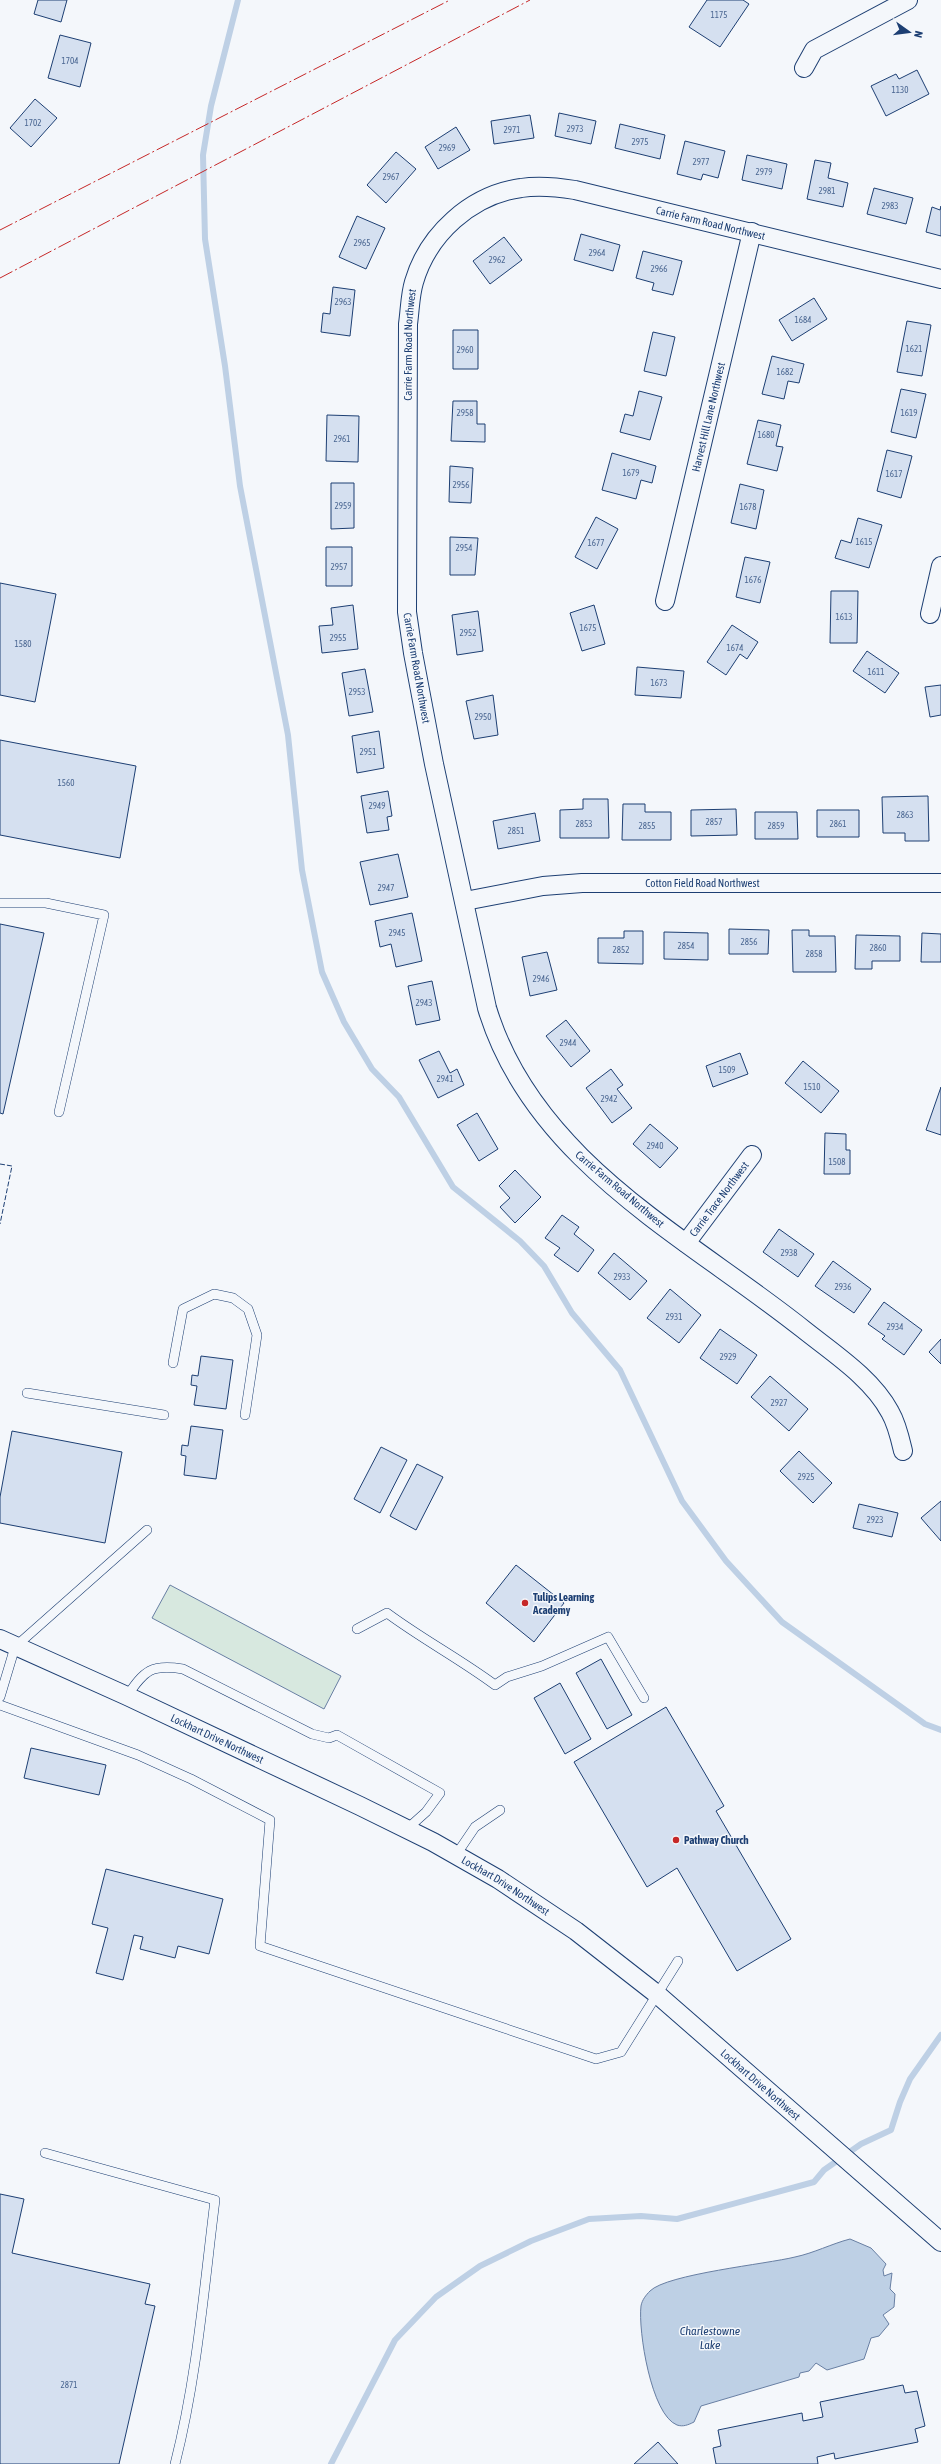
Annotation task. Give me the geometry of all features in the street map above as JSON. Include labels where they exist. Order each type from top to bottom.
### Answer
[{"type":"street","points":[[804,68],[814,50],[908,0]]},
{"type":"street","name":"Carrie Farm Road Northwest","points":[[903,1451],[891,1413],[869,1384],[780,1311],[686,1243],[582,1158],[543,1117],[530,1099],[506,1057],[491,1020],[432,749],[407,612],[408,324],[411,296],[418,269],[436,239],[457,216],[497,194],[530,187],[576,190],[941,279]]},
{"type":"street","name":"Harvest Hill Lane Northwest","points":[[665,601],[752,232]]},
{"type":"street","points":[[930,614],[941,566]]},
{"type":"street","name":"Cotton Field Road Northwest","points":[[465,901],[543,886],[576,883],[941,884]]},
{"type":"street","name":"Carrie Trace Northwest","points":[[686,1243],[752,1155]]},
{"type":"street","name":"Lockhart Drive Northwest","points":[[8,1643],[127,1696],[408,1829],[504,1883],[576,1931],[658,1995],[852,2166],[941,2242]]},
{"type":"lane","points":[[0,903],[46,903],[104,915],[59,1112]]},
{"type":"lane","points":[[173,1363],[183,1309],[214,1294],[233,1298],[248,1309],[257,1335],[245,1416]]},
{"type":"lane","points":[[26,1393],[164,1415]]},
{"type":"lane","points":[[0,1697],[8,1643],[147,1530]]},
{"type":"lane","points":[[357,1629],[387,1613],[417,1635],[460,1659],[495,1685],[507,1677],[542,1666],[608,1637],[644,1698]]},
{"type":"lane","points":[[127,1696],[141,1676],[151,1669],[165,1666],[183,1669],[312,1734],[329,1738],[337,1735],[440,1793],[426,1812],[408,1829]]},
{"type":"lane","points":[[0,1705],[138,1755],[191,1779],[270,1820],[260,1946],[596,2059],[621,2052],[678,1961]]},
{"type":"lane","points":[[456,1855],[475,1827],[500,1810]]},
{"type":"lane","points":[[44,2153],[215,2200],[184,2432],[175,2464]]},
{"type":"shaded area","points":[[170,1585],[341,1676],[324,1709],[152,1618]]},
{"type":"water","name":"Charlestowne Lake","points":[[850,2239],[871,2248],[886,2264],[883,2270],[884,2276],[892,2273],[890,2289],[895,2294],[894,2307],[883,2315],[889,2324],[879,2336],[871,2338],[864,2359],[827,2370],[816,2363],[809,2371],[800,2373],[799,2377],[701,2406],[694,2422],[688,2425],[677,2425],[668,2418],[660,2406],[653,2389],[644,2352],[641,2306],[644,2298],[650,2291],[660,2285],[676,2280],[718,2270],[795,2257]]},
{"type":"building","points":[[38,0],[67,0],[61,22],[34,14]]},
{"type":"building","points":[[707,0],[743,0],[749,4],[720,47],[689,27]]},
{"type":"building","points":[[60,35],[91,43],[80,87],[48,78]]},
{"type":"building","points":[[917,70],[929,94],[886,116],[871,86],[896,74],[899,79]]},
{"type":"building","points":[[35,99],[57,118],[31,147],[10,128]]},
{"type":"building","points":[[559,113],[596,121],[591,144],[555,136]]},
{"type":"building","points":[[530,115],[534,138],[494,144],[491,121]]},
{"type":"building","points":[[620,124],[665,135],[660,159],[615,148]]},
{"type":"building","points":[[456,127],[470,150],[438,169],[425,147]]},
{"type":"building","points":[[685,141],[725,151],[718,178],[703,174],[701,180],[677,174]]},
{"type":"building","points":[[396,152],[416,169],[386,203],[367,185]]},
{"type":"building","points":[[747,155],[787,164],[782,189],[742,180]]},
{"type":"building","points":[[815,160],[831,163],[828,178],[848,183],[843,207],[807,199]]},
{"type":"building","points":[[874,188],[913,198],[906,224],[867,214]]},
{"type":"building","points":[[941,206],[941,236],[926,232],[932,207],[940,210]]},
{"type":"building","points":[[357,216],[385,228],[366,269],[339,257]]},
{"type":"building","points":[[581,234],[620,245],[613,271],[574,260]]},
{"type":"building","points":[[504,237],[522,260],[490,284],[473,261]]},
{"type":"building","points":[[643,251],[682,261],[673,295],[652,290],[654,283],[636,278]]},
{"type":"building","points":[[333,287],[355,290],[350,336],[321,332],[323,313],[330,314]]},
{"type":"building","points":[[814,298],[827,319],[792,341],[779,320]]},
{"type":"building","points":[[907,321],[931,325],[922,376],[897,372]]},
{"type":"building","points":[[453,330],[478,330],[478,369],[453,369]]},
{"type":"building","points":[[653,332],[675,337],[666,376],[644,371]]},
{"type":"building","points":[[772,356],[804,364],[799,383],[788,381],[784,399],[762,394]]},
{"type":"building","points":[[901,389],[926,394],[916,438],[891,432]]},
{"type":"building","points":[[639,391],[662,397],[650,440],[620,432],[625,414],[633,416]]},
{"type":"building","points":[[453,401],[477,401],[477,424],[485,424],[485,442],[451,441]]},
{"type":"building","points":[[327,415],[359,416],[358,462],[326,461]]},
{"type":"building","points":[[758,420],[781,425],[776,446],[783,447],[777,471],[747,464]]},
{"type":"building","points":[[887,450],[912,456],[901,498],[877,491]]},
{"type":"building","points":[[612,453],[656,466],[652,483],[641,480],[636,499],[602,490]]},
{"type":"building","points":[[450,466],[473,468],[471,503],[449,502]]},
{"type":"building","points":[[331,483],[354,483],[354,528],[331,529]]},
{"type":"building","points":[[740,484],[764,490],[756,529],[731,523]]},
{"type":"building","points":[[596,517],[618,529],[597,569],[575,557]]},
{"type":"building","points":[[858,518],[882,525],[869,568],[835,558],[841,540],[851,543]]},
{"type":"building","points":[[450,537],[478,538],[475,575],[450,575]]},
{"type":"building","points":[[326,547],[352,547],[352,586],[326,586]]},
{"type":"building","points":[[745,557],[770,562],[760,603],[736,597]]},
{"type":"building","points":[[0,583],[56,594],[35,702],[0,695]]},
{"type":"building","points":[[831,591],[858,591],[857,643],[830,643]]},
{"type":"building","points":[[353,605],[358,649],[322,653],[319,626],[333,625],[331,608]]},
{"type":"building","points":[[594,605],[605,644],[582,651],[570,613]]},
{"type":"building","points":[[478,611],[483,651],[457,655],[452,615]]},
{"type":"building","points":[[732,625],[758,642],[747,659],[740,654],[726,675],[707,662]]},
{"type":"building","points":[[867,651],[899,673],[885,693],[853,671]]},
{"type":"building","points":[[637,667],[684,671],[681,698],[635,695]]},
{"type":"building","points":[[365,669],[373,712],[349,716],[342,673]]},
{"type":"building","points":[[941,685],[941,715],[930,717],[925,687]]},
{"type":"building","points":[[493,695],[498,735],[474,739],[466,701]]},
{"type":"building","points":[[379,731],[384,768],[357,773],[352,736]]},
{"type":"building","points":[[0,740],[136,766],[120,858],[0,835]]},
{"type":"building","points":[[388,791],[392,816],[387,817],[389,830],[367,833],[361,796]]},
{"type":"building","points":[[928,796],[929,841],[905,841],[905,833],[883,833],[882,797]]},
{"type":"building","points":[[583,799],[608,799],[609,838],[560,838],[560,810],[583,809]]},
{"type":"building","points":[[623,804],[645,804],[645,812],[671,812],[671,840],[622,840]]},
{"type":"building","points":[[736,809],[737,835],[691,836],[691,810]]},
{"type":"building","points":[[817,810],[859,810],[859,837],[817,837]]},
{"type":"building","points":[[755,812],[797,812],[798,839],[755,839]]},
{"type":"building","points":[[535,813],[540,841],[498,849],[493,821]]},
{"type":"building","points":[[398,854],[408,897],[370,905],[360,862]]},
{"type":"building","points":[[412,913],[422,961],[396,967],[391,944],[380,947],[375,921]]},
{"type":"building","points":[[0,924],[44,933],[3,1114],[0,1113]]},
{"type":"building","points":[[729,929],[769,930],[768,954],[729,954]]},
{"type":"building","points":[[792,930],[809,930],[809,936],[835,936],[836,972],[793,972]]},
{"type":"building","points":[[624,931],[643,931],[643,964],[598,963],[598,938],[624,938]]},
{"type":"building","points":[[664,932],[708,933],[708,960],[664,959]]},
{"type":"building","points":[[922,933],[941,934],[941,962],[921,962]]},
{"type":"building","points":[[856,935],[900,936],[900,961],[872,961],[872,969],[855,969]]},
{"type":"building","points":[[547,952],[557,990],[530,996],[522,957]]},
{"type":"building","points":[[432,981],[440,1020],[416,1025],[408,986]]},
{"type":"building","points":[[566,1020],[590,1051],[571,1067],[546,1036]]},
{"type":"building","points":[[439,1051],[450,1073],[457,1069],[464,1085],[438,1098],[419,1060]]},
{"type":"building","points":[[740,1053],[748,1074],[713,1087],[706,1066]]},
{"type":"building","points":[[803,1061],[839,1091],[821,1113],[785,1083]]},
{"type":"building","points":[[611,1069],[623,1085],[617,1089],[632,1108],[612,1123],[586,1088]]},
{"type":"building","points":[[941,1087],[941,1135],[926,1130]]},
{"type":"building","points":[[477,1113],[498,1149],[479,1161],[457,1125]]},
{"type":"building","points":[[650,1124],[678,1148],[660,1168],[633,1144]]},
{"type":"building","points":[[825,1133],[846,1134],[846,1150],[850,1150],[850,1174],[824,1174]]},
{"type":"building","points":[[515,1170],[541,1197],[515,1223],[500,1207],[510,1198],[499,1186]]},
{"type":"building","points":[[562,1215],[579,1227],[574,1234],[594,1250],[578,1272],[554,1255],[560,1248],[545,1238]]},
{"type":"building","points":[[779,1229],[814,1254],[798,1277],[763,1252]]},
{"type":"building","points":[[614,1253],[647,1281],[630,1300],[598,1273]]},
{"type":"building","points":[[833,1261],[871,1289],[854,1313],[815,1286]]},
{"type":"building","points":[[670,1289],[701,1315],[679,1343],[647,1318]]},
{"type":"building","points":[[884,1302],[922,1330],[904,1355],[882,1339],[885,1336],[868,1324]]},
{"type":"building","points":[[720,1329],[757,1355],[737,1384],[700,1358]]},
{"type":"building","points":[[941,1339],[941,1364],[929,1352]]},
{"type":"building","points":[[201,1356],[233,1360],[226,1409],[194,1405],[197,1386],[191,1385],[192,1375],[198,1376]]},
{"type":"building","points":[[770,1376],[808,1409],[789,1431],[751,1397]]},
{"type":"building","points":[[191,1426],[223,1430],[216,1479],[184,1475],[186,1456],[181,1455],[182,1445],[188,1446]]},
{"type":"building","points":[[12,1431],[122,1452],[105,1543],[0,1523],[0,1497]]},
{"type":"building","points":[[381,1447],[407,1460],[380,1513],[354,1499]]},
{"type":"building","points":[[799,1451],[832,1483],[813,1503],[780,1471]]},
{"type":"building","points":[[417,1464],[443,1477],[416,1530],[390,1516]]},
{"type":"building","points":[[941,1501],[941,1541],[921,1518]]},
{"type":"building","points":[[859,1504],[898,1513],[892,1537],[853,1528]]},
{"type":"building","name":"Tulips Learning Academy","points":[[516,1565],[564,1603],[534,1642],[486,1603]]},
{"type":"building","points":[[601,1659],[632,1715],[607,1729],[576,1673]]},
{"type":"building","points":[[560,1683],[591,1739],[565,1754],[534,1698]]},
{"type":"building","name":"Pathway Church","points":[[666,1707],[724,1806],[716,1811],[791,1939],[737,1971],[677,1868],[647,1887],[574,1762]]},
{"type":"building","points":[[31,1748],[106,1765],[99,1795],[24,1778]]},
{"type":"building","points":[[106,1869],[223,1899],[209,1954],[178,1946],[175,1958],[140,1949],[143,1937],[134,1935],[123,1980],[96,1973],[108,1928],[92,1924]]},
{"type":"building","points":[[0,2194],[24,2199],[12,2253],[150,2284],[145,2304],[155,2306],[119,2464],[0,2464]]},
{"type":"building","points":[[903,2385],[905,2393],[917,2391],[925,2426],[915,2429],[918,2442],[835,2459],[834,2453],[817,2457],[818,2464],[716,2464],[713,2448],[721,2446],[718,2430],[802,2413],[803,2421],[823,2417],[820,2402]]},
{"type":"building","points":[[658,2442],[678,2464],[634,2464]]},
{"type":"waterway","points":[[238,0],[211,106],[203,155],[205,239],[225,366],[240,486],[288,735],[302,870],[322,972],[344,1022],[372,1069],[399,1097],[453,1187],[520,1241],[544,1266],[572,1313],[620,1370],[682,1501],[726,1561],[782,1622],[925,1724],[941,1730]]},
{"type":"waterway","points":[[331,2464],[395,2340],[436,2297],[480,2266],[531,2241],[589,2219],[641,2216],[677,2219],[814,2182],[824,2170],[861,2144],[891,2130],[900,2102],[910,2079],[941,2035]]},
{"type":"fence","points":[[0,1164],[12,1166],[0,1224]]},
{"type":"power","points":[[0,230],[450,0]]},
{"type":"power","points":[[0,278],[530,0]]},
{"type":"place","name":"Tulips Learning Academy","points":[[525,1603]]},
{"type":"place","name":"Pathway Church","points":[[676,1840]]}]
